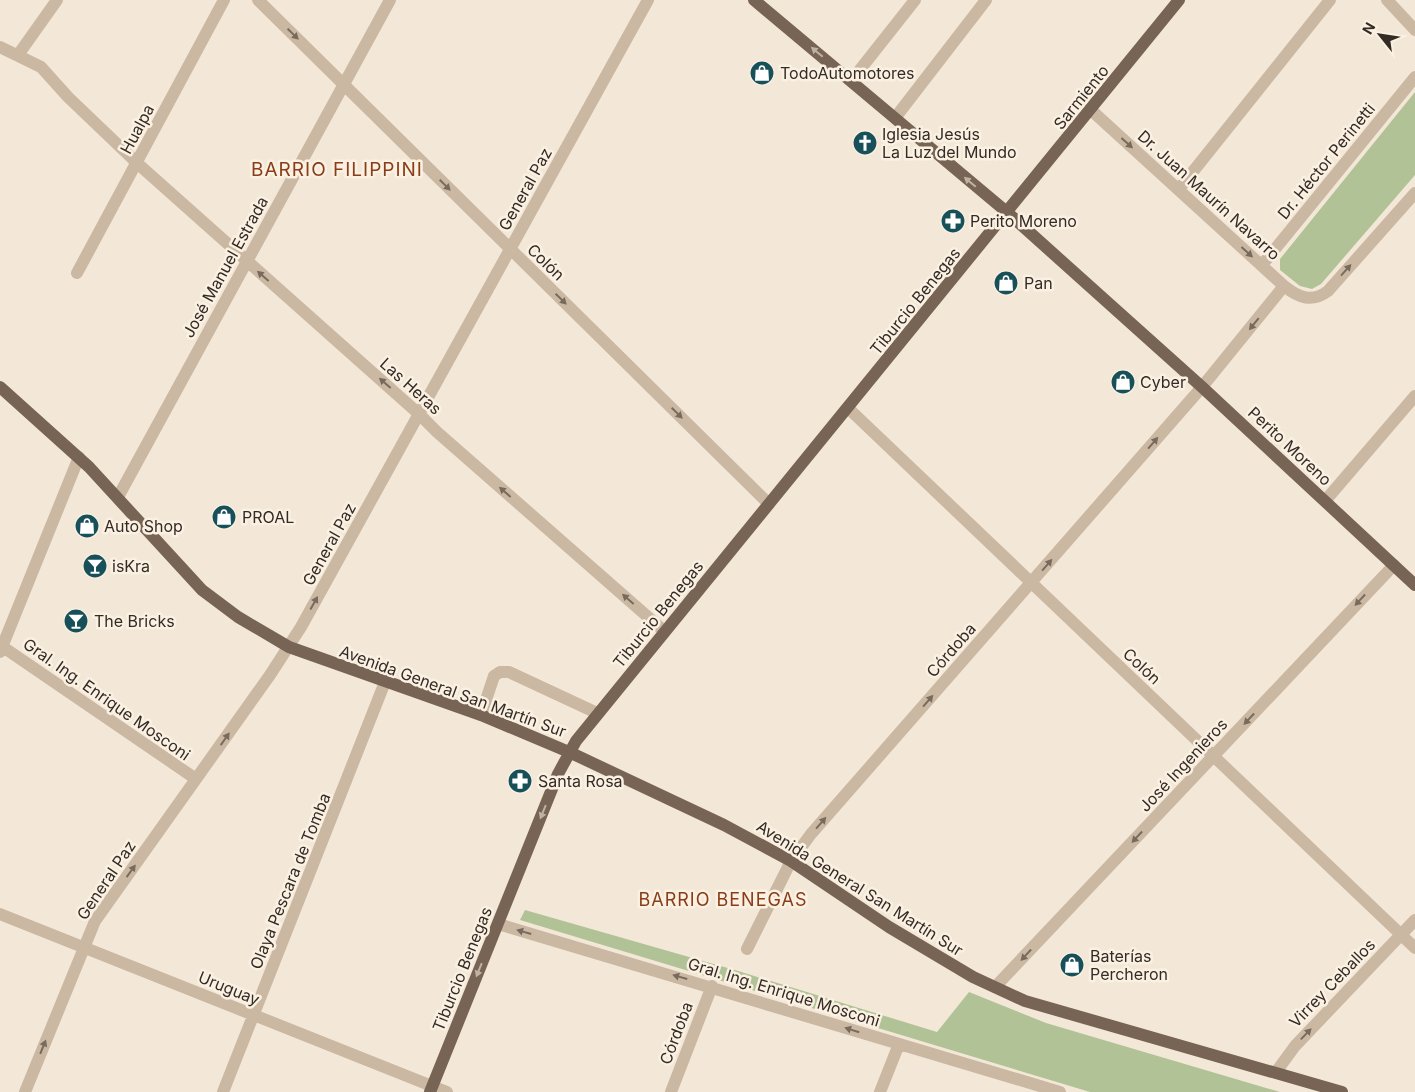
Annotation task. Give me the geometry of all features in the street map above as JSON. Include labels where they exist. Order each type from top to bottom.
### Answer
[{"type":"main road","name":"Perito Moreno","points":[[754,0],[1008,214],[1202,387],[1415,585]]},
{"type":"main road","name":"Sarmiento","points":[[1008,214],[1179,0]]},
{"type":"main road","name":"Tiburcio Benegas","points":[[431,1089],[569,752],[664,632],[1008,214]]},
{"type":"main road","name":"Avenida General San Martín Sur","points":[[0,387],[79,457],[202,590],[238,617],[289,647],[481,715],[569,752],[675,801],[791,861],[889,927],[995,987],[1025,1001],[1342,1092]]},
{"type":"street","points":[[18,54],[57,0]]},
{"type":"street","name":"Hualpa","points":[[77,273],[224,0]]},
{"type":"street","name":"Colón","points":[[258,0],[769,504]]},
{"type":"street","name":"José Manuel Estrada","points":[[118,497],[390,0]]},
{"type":"street","name":"General Paz","points":[[25,1092],[95,921],[289,647],[648,0]]},
{"type":"street","points":[[851,81],[915,0]]},
{"type":"street","points":[[895,118],[986,0]]},
{"type":"street","points":[[1179,189],[1330,0]]},
{"type":"street","points":[[1387,0],[1415,30]]},
{"type":"street","name":"Las Heras","points":[[0,47],[18,54],[41,67],[68,97],[137,163],[437,432],[664,632]]},
{"type":"street","name":"Dr. Héctor Perinetti","points":[[1262,266],[1415,78]]},
{"type":"street","name":"Dr. Juan Maurín Navarro","points":[[1090,110],[1284,286],[1296,295],[1309,299],[1318,297],[1328,290],[1415,193]]},
{"type":"street","points":[[1202,387],[1284,286]]},
{"type":"street","name":"Córdoba","points":[[747,950],[791,861],[811,834],[1202,387]]},
{"type":"street","points":[[1325,500],[1415,396]]},
{"type":"street","name":"Colón","points":[[848,408],[1415,948]]},
{"type":"street","points":[[1,648],[79,457]]},
{"type":"street","name":"José Ingenieros","points":[[995,987],[1394,565]]},
{"type":"street","name":"Gral. Ing. Enrique Mosconi","points":[[1,648],[196,779]]},
{"type":"street","points":[[481,715],[494,676],[500,672],[509,672],[598,713]]},
{"type":"street","name":"Olaya Pescara de Tomba","points":[[223,1092],[385,682]]},
{"type":"street","name":"Uruguay","points":[[0,914],[254,1015],[431,1089],[447,1092]]},
{"type":"street","name":"Virrey Ceballos","points":[[1276,1072],[1294,1046],[1415,920]]},
{"type":"street","name":"Gral. Ing. Enrique Mosconi","points":[[498,924],[712,986],[1060,1092]]},
{"type":"street","name":"Córdoba","points":[[671,1092],[712,986]]},
{"type":"street","points":[[880,1092],[899,1044]]},
{"type":"green space","points":[[1415,92],[1415,175],[1321,284],[1312,289],[1300,286],[1280,270],[1280,259]]},
{"type":"green space","points":[[525,910],[738,971],[937,1032],[969,992],[1046,1023],[1280,1092],[1090,1092],[520,920]]},
{"type":"place","name":"TodoAutomotores","points":[[762,73]]},
{"type":"place","name":"Iglesia Jesús La Luz del Mundo","points":[[865,143]]},
{"type":"place","name":"Perito Moreno","points":[[953,221]]},
{"type":"place","name":"Pan","points":[[1006,283]]},
{"type":"place","name":"Cyber","points":[[1123,382]]},
{"type":"place","name":"PROAL","points":[[224,517]]},
{"type":"place","name":"Auto Shop","points":[[87,526]]},
{"type":"place","name":"isKra","points":[[95,566]]},
{"type":"place","name":"The Bricks","points":[[76,621]]},
{"type":"place","name":"Santa Rosa","points":[[520,781]]},
{"type":"place","name":"Baterías Percheron","points":[[1072,965]]},
{"type":"district","name":"BARRIO FILIPPINI","points":[[337,169]]},
{"type":"district","name":"BARRIO BENEGAS","points":[[723,900]]}]
